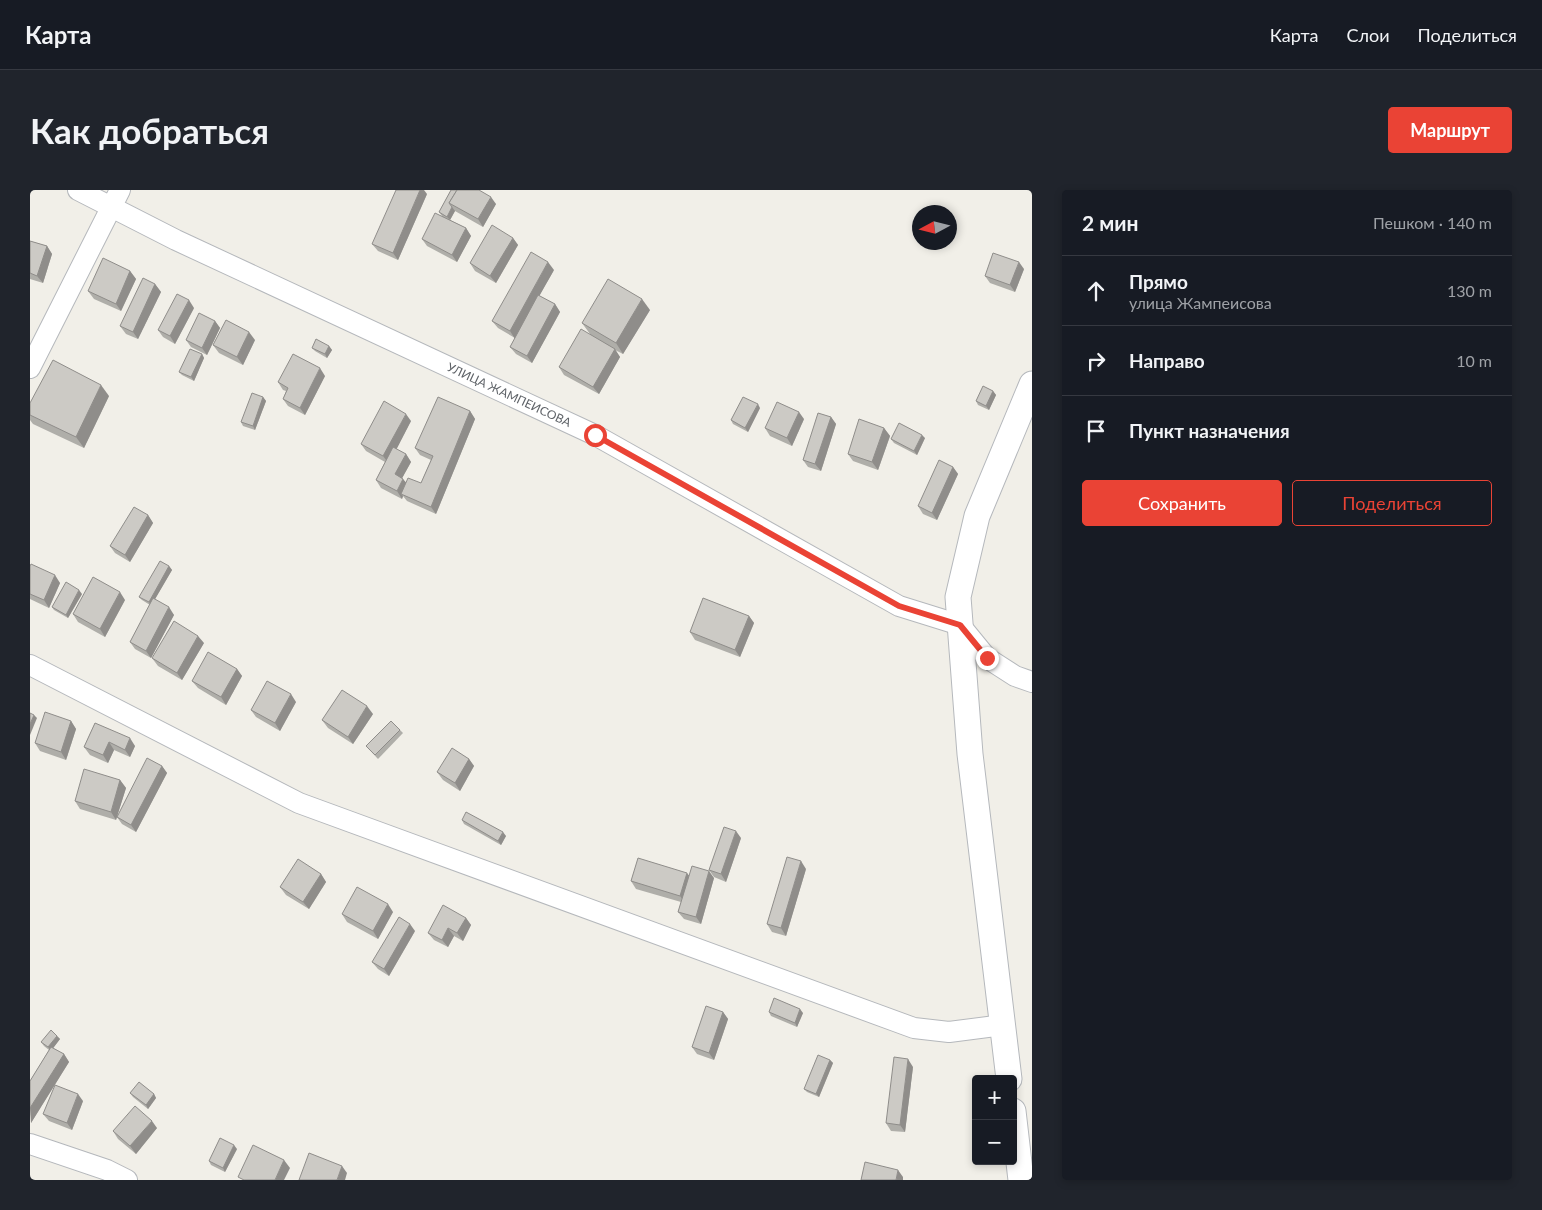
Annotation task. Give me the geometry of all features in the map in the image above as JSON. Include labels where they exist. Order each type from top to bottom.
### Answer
[{"type":"street","name":"УЛИЦА ЖАМПЕИСОВА","points":[[78,190],[116,199],[176,240],[595,435],[899,606],[960,625]]},
{"type":"street","points":[[30,368],[116,199]]},
{"type":"street","points":[[1009,1075],[970,754],[958,597],[977,516],[1032,384]]},
{"type":"street","points":[[960,625],[987,658],[1015,676],[1032,682]]},
{"type":"street","points":[[30,665],[299,803],[914,1028],[949,1032],[1003,1024]]},
{"type":"street","points":[[1014,1120],[1021,1180]]},
{"type":"street","points":[[30,1144],[107,1170],[127,1180]]},
{"type":"building","points":[[396,190],[420,190],[393,253],[372,244]]},
{"type":"building","points":[[451,190],[457,190],[449,203],[452,207],[447,217],[439,212]]},
{"type":"building","points":[[457,190],[479,190],[491,197],[478,219],[449,203]]},
{"type":"building","points":[[435,213],[466,228],[452,255],[422,239]]},
{"type":"building","points":[[492,225],[513,238],[490,276],[470,263]]},
{"type":"building","points":[[30,241],[47,246],[37,276],[30,273]]},
{"type":"building","points":[[531,252],[548,262],[510,331],[492,321]]},
{"type":"building","points":[[993,253],[1019,262],[1010,285],[985,276]]},
{"type":"building","points":[[103,258],[130,271],[116,304],[88,291]]},
{"type":"building","points":[[143,278],[155,284],[133,332],[120,326]]},
{"type":"building","points":[[608,279],[642,299],[616,343],[582,323]]},
{"type":"building","points":[[177,294],[189,300],[170,336],[158,330]]},
{"type":"building","points":[[538,295],[555,304],[527,356],[510,347]]},
{"type":"building","points":[[199,313],[215,321],[202,348],[186,340]]},
{"type":"building","points":[[226,320],[249,332],[237,357],[213,345]]},
{"type":"building","points":[[581,329],[615,349],[593,387],[559,367]]},
{"type":"building","points":[[316,339],[329,346],[325,354],[312,348]]},
{"type":"building","points":[[190,349],[202,354],[191,377],[179,372]]},
{"type":"building","points":[[293,354],[320,368],[300,408],[283,399],[288,388],[278,382]]},
{"type":"building","points":[[53,360],[101,385],[76,437],[30,415],[30,403]]},
{"type":"building","points":[[983,386],[993,391],[986,406],[976,401]]},
{"type":"building","points":[[252,393],[263,397],[253,426],[241,422]]},
{"type":"building","points":[[438,397],[470,411],[431,507],[401,494],[408,478],[421,483],[433,456],[415,448]]},
{"type":"building","points":[[743,397],[758,404],[745,428],[731,420]]},
{"type":"building","points":[[384,401],[406,414],[383,456],[361,444]]},
{"type":"building","points":[[777,402],[799,412],[787,438],[765,428]]},
{"type":"building","points":[[818,413],[831,417],[815,464],[803,460]]},
{"type":"building","points":[[859,419],[884,428],[872,462],[848,454]]},
{"type":"building","points":[[899,423],[922,435],[914,451],[891,439]]},
{"type":"building","points":[[393,447],[406,454],[395,474],[403,479],[397,491],[376,480]]},
{"type":"building","points":[[939,460],[953,467],[932,513],[918,506]]},
{"type":"building","points":[[134,507],[148,515],[125,555],[110,546]]},
{"type":"building","points":[[160,561],[169,566],[149,602],[139,597]]},
{"type":"building","points":[[31,564],[55,575],[44,600],[30,594]]},
{"type":"building","points":[[93,577],[120,592],[100,629],[73,614]]},
{"type":"building","points":[[66,582],[79,590],[66,615],[52,607]]},
{"type":"building","points":[[153,598],[169,607],[146,651],[130,642]]},
{"type":"building","points":[[703,598],[749,616],[735,650],[690,632]]},
{"type":"building","points":[[174,621],[198,636],[177,673],[152,658]]},
{"type":"building","points":[[208,652],[237,669],[221,697],[192,681]]},
{"type":"building","points":[[267,681],[291,694],[275,723],[251,710]]},
{"type":"building","points":[[342,690],[367,706],[348,737],[322,720]]},
{"type":"building","points":[[45,712],[71,721],[61,752],[35,743]]},
{"type":"building","points":[[30,713],[34,715],[30,724]]},
{"type":"building","points":[[391,721],[400,730],[375,755],[366,746]]},
{"type":"building","points":[[95,723],[130,738],[125,750],[109,742],[103,755],[84,747]]},
{"type":"building","points":[[452,748],[469,759],[455,783],[437,772]]},
{"type":"building","points":[[147,758],[162,766],[131,825],[117,817]]},
{"type":"building","points":[[84,769],[120,780],[111,812],[75,801]]},
{"type":"building","points":[[466,812],[503,832],[498,841],[462,820]]},
{"type":"building","points":[[724,827],[736,831],[721,874],[709,870]]},
{"type":"building","points":[[787,857],[801,861],[781,928],[767,924]]},
{"type":"building","points":[[638,858],[687,873],[680,896],[631,881]]},
{"type":"building","points":[[298,859],[321,874],[303,902],[280,887]]},
{"type":"building","points":[[692,866],[709,871],[696,917],[678,912]]},
{"type":"building","points":[[357,887],[388,904],[373,931],[342,914]]},
{"type":"building","points":[[443,905],[466,918],[457,933],[448,928],[442,940],[428,933]]},
{"type":"building","points":[[399,917],[410,924],[384,969],[372,962]]},
{"type":"building","points":[[774,998],[800,1009],[795,1023],[769,1012]]},
{"type":"building","points":[[706,1006],[723,1012],[709,1053],[692,1047]]},
{"type":"building","points":[[51,1030],[57,1036],[48,1047],[41,1042]]},
{"type":"building","points":[[51,1047],[64,1054],[30,1108],[30,1081]]},
{"type":"building","points":[[818,1055],[830,1060],[816,1094],[804,1089]]},
{"type":"building","points":[[894,1057],[908,1059],[900,1125],[886,1123]]},
{"type":"building","points":[[139,1082],[154,1094],[146,1105],[130,1093]]},
{"type":"building","points":[[55,1085],[78,1094],[67,1123],[43,1114]]},
{"type":"building","points":[[135,1106],[152,1121],[130,1146],[113,1131]]},
{"type":"building","points":[[220,1138],[234,1145],[223,1168],[209,1161]]},
{"type":"building","points":[[253,1145],[284,1160],[275,1180],[244,1180],[238,1177]]},
{"type":"building","points":[[309,1153],[342,1166],[337,1180],[299,1180]]},
{"type":"building","points":[[865,1162],[898,1170],[896,1180],[861,1180]]},
{"type":"route","points":[[595,435],[899,606],[960,625],[987,658]]}]
